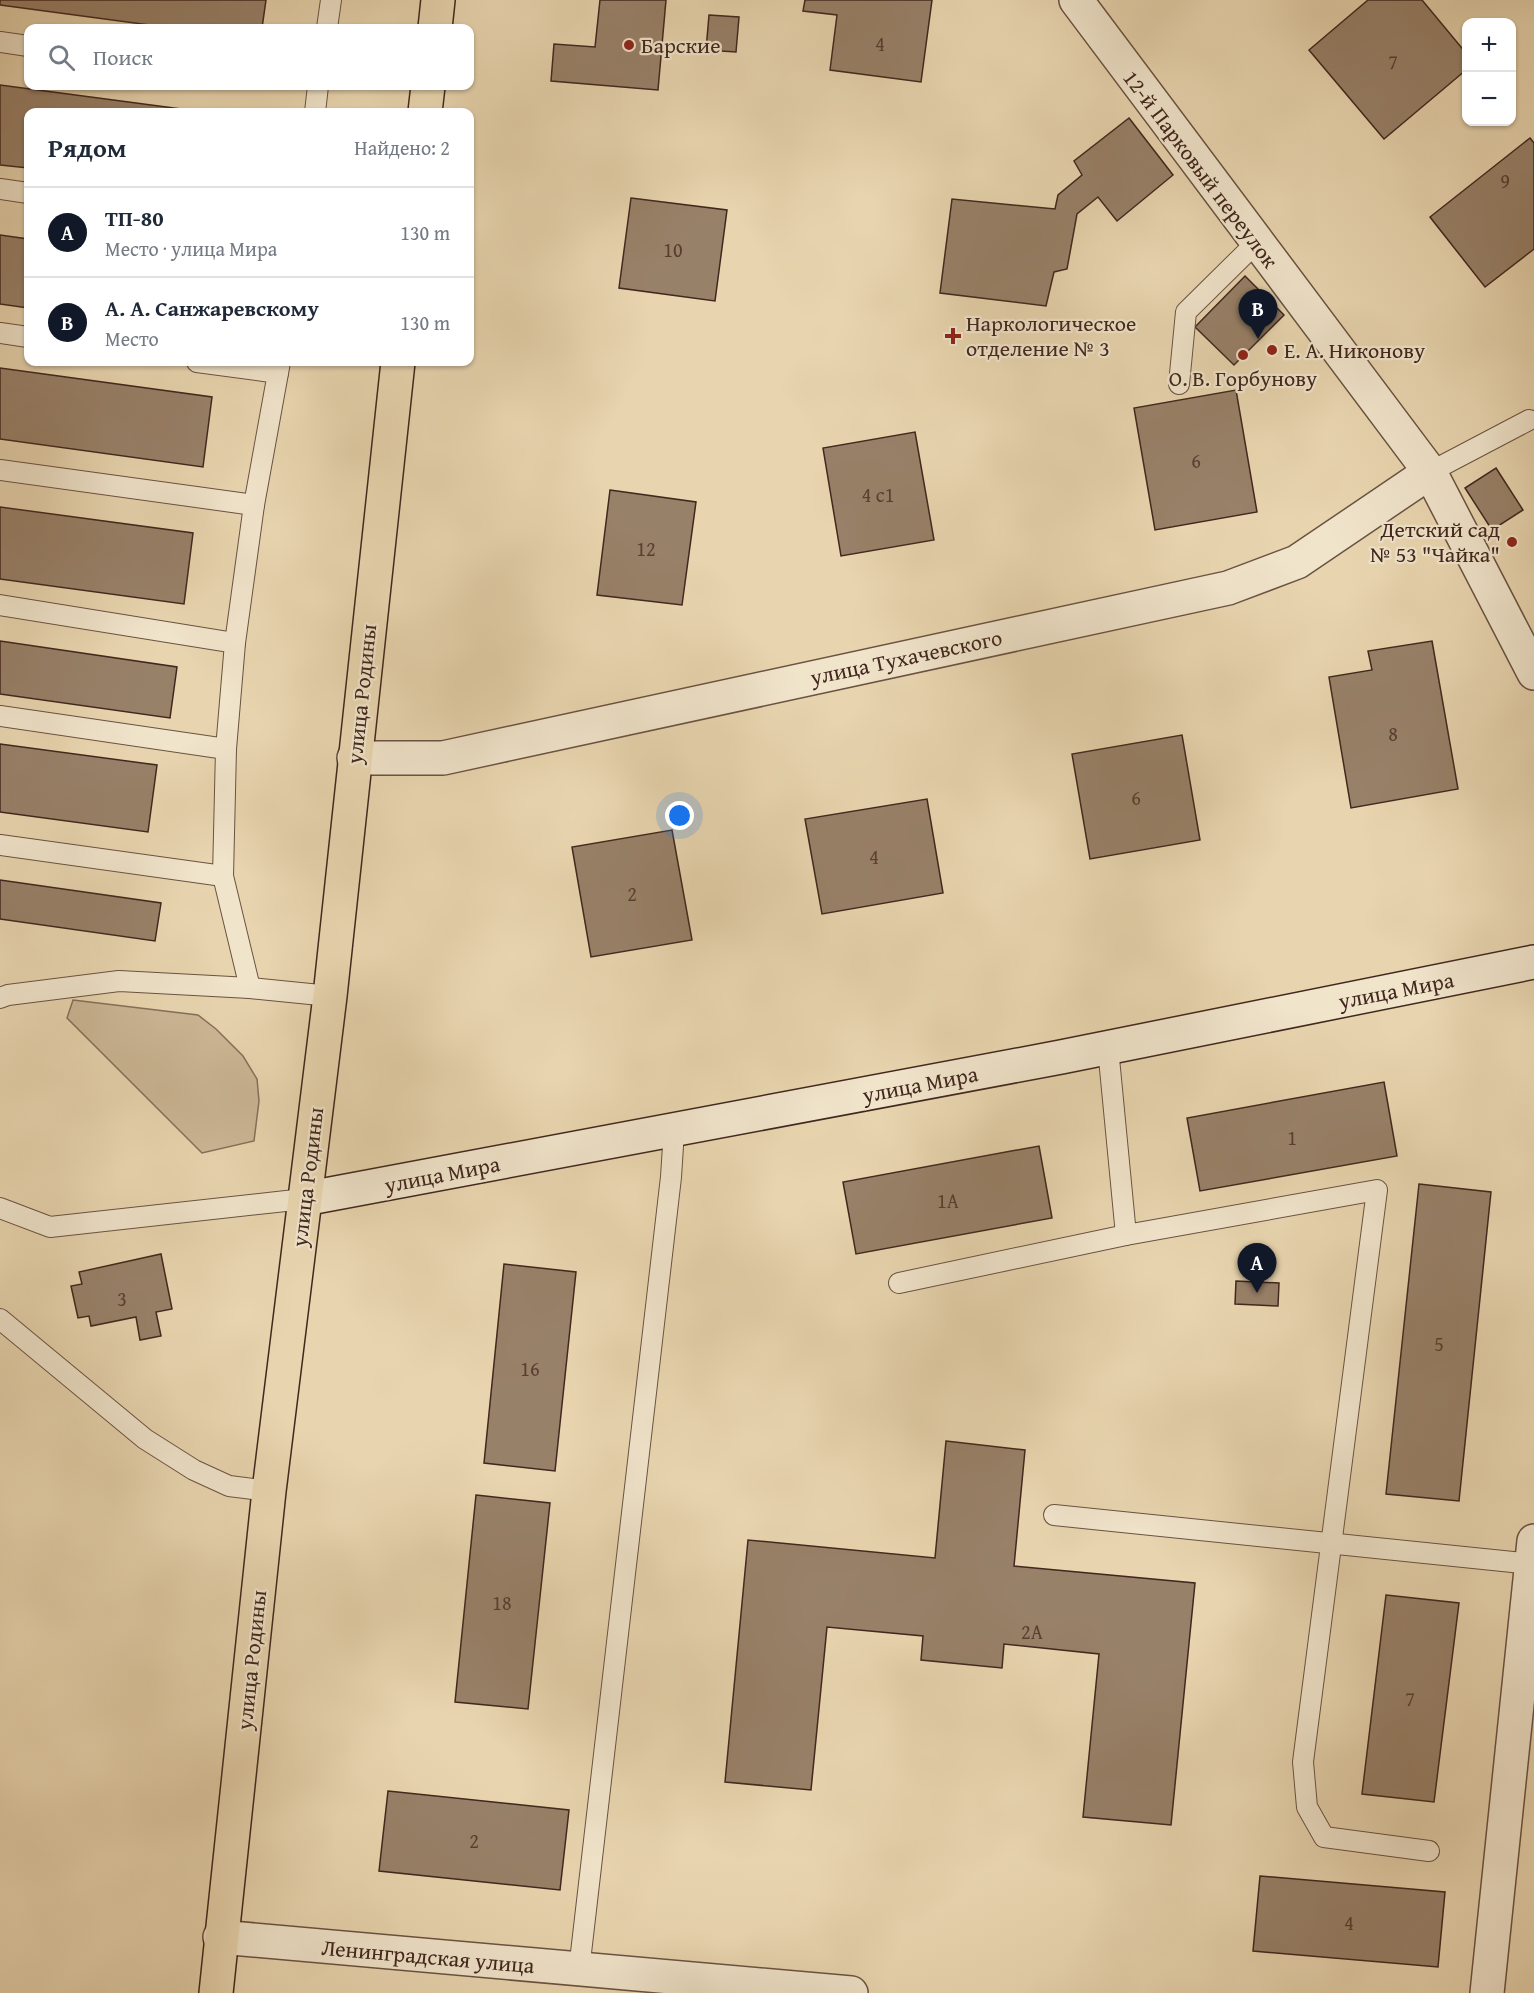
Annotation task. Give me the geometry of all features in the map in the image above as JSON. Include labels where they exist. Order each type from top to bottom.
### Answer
[{"type":"main road","points":[[435,24],[438,0]]},
{"type":"main road","points":[[425,108],[428,90]]},
{"type":"main road","name":"улица Родины","points":[[216,1993],[220,1937],[269,1491],[330,996],[398,366]]},
{"type":"street","name":"12-й Парковый переулок","points":[[1076,0],[1256,243],[1430,472],[1534,673]]},
{"type":"street","name":"улица Тухачевского","points":[[354,758],[443,758],[1228,588],[1297,562],[1430,472]]},
{"type":"street","name":"улица Мира","points":[[304,1199],[1108,1048],[1534,962]]},
{"type":"street","points":[[1487,1993],[1527,1667],[1533,1553]]},
{"type":"street","name":"Ленинградская улица","points":[[220,1937],[597,1979],[851,1993]]},
{"type":"lane","points":[[328,24],[331,0]]},
{"type":"lane","points":[[0,42],[24,45]]},
{"type":"lane","points":[[315,108],[318,90]]},
{"type":"lane","points":[[0,189],[24,192]]},
{"type":"lane","points":[[1179,384],[1186,312],[1256,243]]},
{"type":"lane","points":[[0,333],[24,336]]},
{"type":"lane","points":[[250,988],[223,876],[226,749],[235,643],[254,505],[279,368],[252,366]]},
{"type":"lane","points":[[1430,472],[1529,420]]},
{"type":"lane","points":[[0,470],[254,505]]},
{"type":"lane","points":[[0,605],[235,643]]},
{"type":"lane","points":[[0,716],[226,749]]},
{"type":"lane","points":[[0,845],[223,876]]},
{"type":"lane","points":[[0,1014],[4,997],[119,981],[250,988],[330,996]]},
{"type":"lane","points":[[1108,1048],[1126,1235]]},
{"type":"lane","points":[[597,1979],[674,1130]]},
{"type":"lane","points":[[899,1283],[1126,1235],[1377,1190],[1303,1762],[1307,1806],[1324,1837],[1429,1851]]},
{"type":"lane","points":[[0,1208],[50,1227],[304,1199]]},
{"type":"lane","points":[[0,1319],[145,1439],[194,1470],[229,1486],[269,1491]]},
{"type":"lane","points":[[1054,1515],[1330,1545],[1533,1553]]},
{"type":"shaded area","points":[[73,1000],[198,1015],[216,1029],[243,1056],[257,1079],[259,1101],[254,1141],[202,1153],[67,1018]]},
{"type":"building","points":[[0,0],[266,0],[263,24],[142,24],[0,5]]},
{"type":"building","name":"Барские","points":[[600,0],[666,0],[658,90],[551,81],[554,44],[595,47]]},
{"type":"building","points":[[805,0],[932,0],[921,82],[830,70],[837,15],[803,11]]},
{"type":"building","points":[[1368,0],[1422,0],[1462,48],[1462,73],[1384,139],[1309,50]]},
{"type":"building","points":[[709,15],[739,17],[736,52],[706,50]]},
{"type":"building","points":[[0,85],[24,90],[174,108],[24,108],[24,168],[0,165]]},
{"type":"building","points":[[1129,118],[1173,175],[1117,221],[1098,197],[1077,214],[1067,269],[1054,272],[1046,306],[940,293],[952,199],[1055,209],[1058,195],[1082,175],[1074,161]]},
{"type":"building","points":[[1530,138],[1534,143],[1534,249],[1485,287],[1430,217]]},
{"type":"building","points":[[631,198],[727,210],[715,301],[619,288]]},
{"type":"building","points":[[0,235],[24,238],[24,307],[0,304]]},
{"type":"building","points":[[1245,276],[1284,315],[1234,365],[1195,327]]},
{"type":"building","points":[[0,368],[212,397],[203,467],[0,439]]},
{"type":"building","points":[[1236,390],[1257,512],[1155,530],[1134,408]]},
{"type":"building","points":[[915,432],[934,540],[841,556],[823,448]]},
{"type":"building","points":[[1496,468],[1523,510],[1492,530],[1465,488]]},
{"type":"building","points":[[610,490],[696,502],[682,605],[597,595]]},
{"type":"building","points":[[0,507],[193,533],[184,604],[0,579]]},
{"type":"building","points":[[0,641],[177,667],[170,718],[0,694]]},
{"type":"building","points":[[1432,641],[1458,789],[1351,808],[1329,677],[1372,670],[1368,651]]},
{"type":"building","points":[[1182,735],[1200,840],[1090,859],[1072,754]]},
{"type":"building","points":[[0,744],[157,765],[148,832],[0,812]]},
{"type":"building","points":[[927,799],[943,893],[822,914],[805,819]]},
{"type":"building","points":[[672,830],[692,940],[591,957],[572,847]]},
{"type":"building","points":[[0,880],[161,903],[155,941],[0,919]]},
{"type":"building","points":[[1384,1082],[1397,1156],[1200,1191],[1187,1118]]},
{"type":"building","points":[[1039,1146],[1052,1218],[856,1254],[843,1182]]},
{"type":"building","points":[[1419,1184],[1491,1192],[1459,1501],[1386,1494]]},
{"type":"building","points":[[161,1254],[172,1309],[156,1312],[161,1336],[140,1340],[136,1317],[91,1326],[89,1316],[78,1318],[71,1286],[82,1284],[79,1272]]},
{"type":"building","points":[[504,1264],[576,1272],[555,1471],[484,1463]]},
{"type":"building","points":[[1236,1281],[1279,1283],[1278,1306],[1235,1304]]},
{"type":"building","points":[[946,1441],[1025,1450],[1014,1566],[1195,1583],[1171,1825],[1083,1817],[1099,1654],[1004,1644],[1002,1668],[921,1660],[923,1636],[827,1627],[811,1790],[725,1782],[748,1540],[935,1558]]},
{"type":"building","points":[[476,1495],[550,1503],[528,1709],[455,1702]]},
{"type":"building","points":[[1386,1595],[1459,1603],[1434,1802],[1362,1794]]},
{"type":"building","points":[[388,1791],[569,1810],[560,1890],[379,1871]]},
{"type":"building","points":[[1260,1876],[1445,1892],[1438,1967],[1253,1951]]},
{"type":"place","name":"Барские","points":[[629,45]]},
{"type":"place","name":"Наркологическое отделение № 3","points":[[953,336]]},
{"type":"place","name":"А. А. Санжаревскому","points":[[1258,339]]},
{"type":"place","name":"Е. А. Никонову","points":[[1272,350]]},
{"type":"place","name":"О. В. Горбунову","points":[[1243,355]]},
{"type":"place","name":"Детский сад № 53 \"Чайка\"","points":[[1512,542]]},
{"type":"place","name":"ТП-80","points":[[1257,1293]]}]
